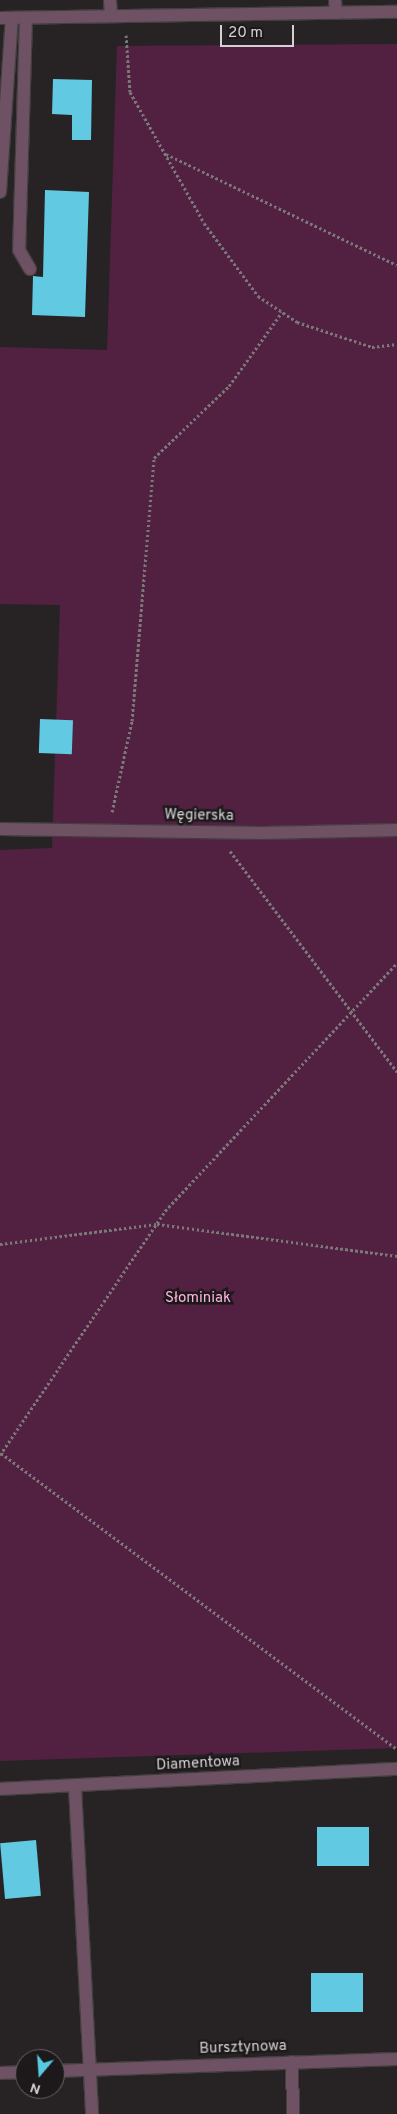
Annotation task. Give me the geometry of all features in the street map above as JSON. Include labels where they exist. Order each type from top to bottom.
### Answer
[{"type":"street","points":[[110,0],[111,16]]},
{"type":"street","points":[[0,192],[6,18],[124,16],[335,6],[397,12]]},
{"type":"street","points":[[26,18],[19,250],[30,270]]},
{"type":"street","name":"Węgierska","points":[[0,829],[216,832],[397,830]]},
{"type":"street","name":"Diamentowa","points":[[0,1789],[75,1787],[397,1769]]},
{"type":"street","points":[[75,1787],[92,2114]]},
{"type":"street","name":"Bursztynowa","points":[[65,2071],[397,2059]]},
{"type":"street","points":[[292,2062],[293,2114]]},
{"type":"street","points":[[0,2073],[15,2072]]},
{"type":"path","points":[[124,16],[130,92],[204,223],[258,296],[297,322],[372,346],[397,344]]},
{"type":"path","points":[[165,154],[397,265]]},
{"type":"path","points":[[108,830],[132,721],[154,458],[229,386],[282,312]]},
{"type":"path","points":[[216,832],[397,1072]]},
{"type":"path","points":[[397,964],[157,1224],[0,1453],[397,1750]]},
{"type":"path","points":[[0,1244],[157,1224],[397,1256]]},
{"type":"green space","name":"Słominiak","points":[[397,44],[397,1748],[0,1761],[0,850],[52,848],[60,605],[0,604],[0,347],[107,350],[117,46]]},
{"type":"building","points":[[53,79],[92,80],[91,140],[72,140],[72,115],[52,114]]},
{"type":"building","points":[[45,190],[89,192],[85,317],[32,315],[33,276],[43,277]]},
{"type":"building","points":[[40,719],[73,720],[72,754],[39,753]]},
{"type":"building","points":[[317,1827],[369,1827],[369,1866],[317,1866]]},
{"type":"building","points":[[36,1840],[41,1896],[5,1899],[0,1843]]},
{"type":"building","points":[[311,1973],[363,1973],[363,2012],[311,2012]]}]
